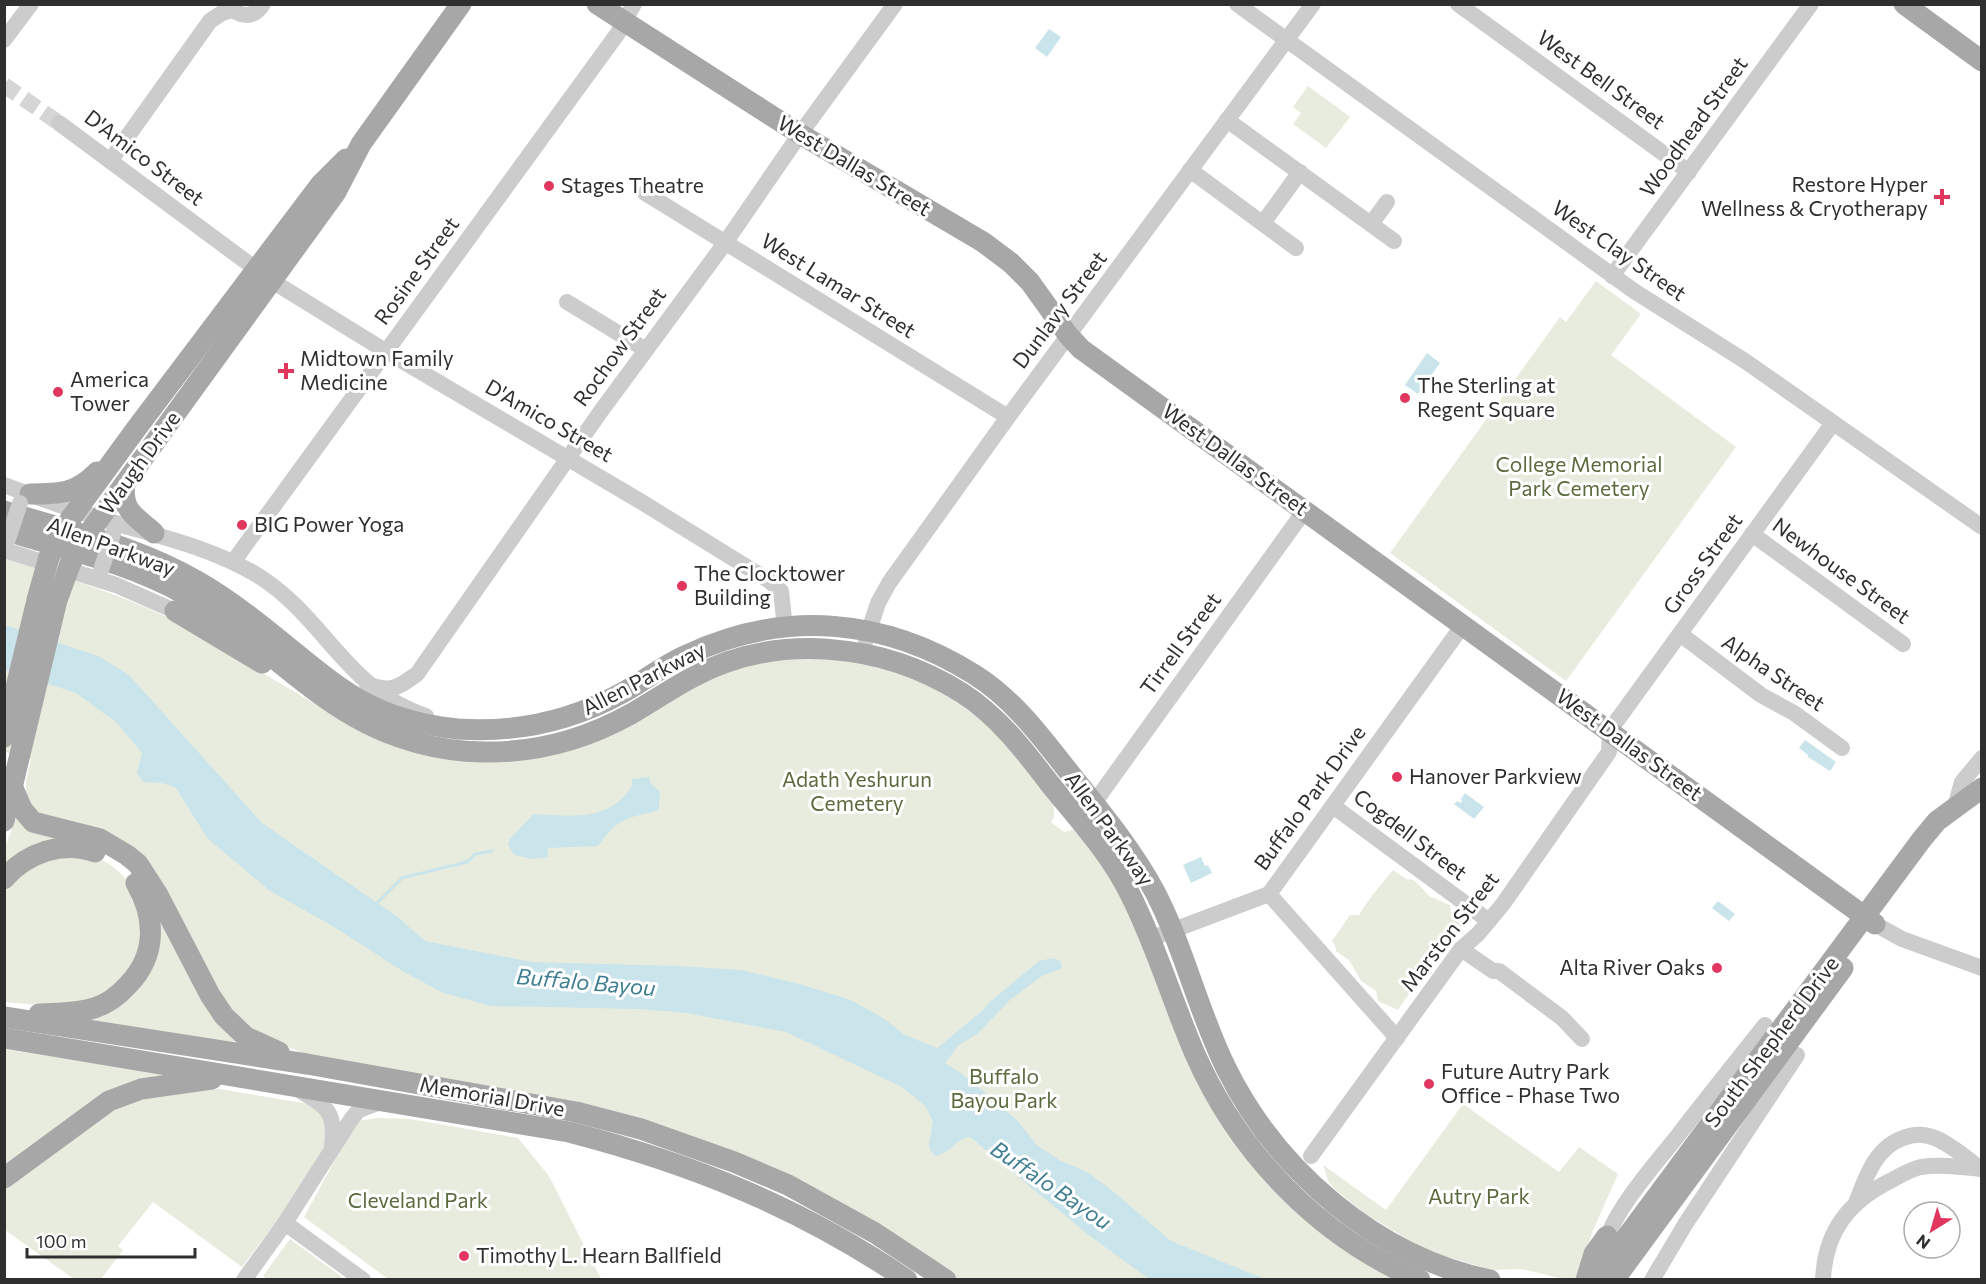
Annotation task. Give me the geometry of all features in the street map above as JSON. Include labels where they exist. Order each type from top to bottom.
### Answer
[{"type":"main road","name":"Waugh Drive","points":[[59,563],[108,526],[125,483],[264,276],[320,185],[361,144],[461,4]]},
{"type":"main road","name":"West Dallas Street","points":[[597,4],[623,23],[800,134],[983,242],[1011,263],[1030,282],[1068,335],[1081,349],[1870,920]]},
{"type":"main road","points":[[1904,4],[1982,61]]},
{"type":"main road","name":"Waugh Drive","points":[[4,737],[74,514],[112,462],[264,276]]},
{"type":"main road","points":[[15,497],[68,492],[86,483],[100,468],[112,462]]},
{"type":"main road","points":[[125,483],[123,494],[129,512],[154,533]]},
{"type":"main road","name":"Allen Parkway","points":[[15,497],[127,549],[162,562],[221,595],[246,612],[339,687],[373,707],[424,725],[457,729],[504,729],[540,724],[594,707],[685,656],[718,642],[755,632],[813,625],[868,630],[916,644],[979,677],[1031,723],[1131,852],[1157,897],[1225,1066],[1239,1094],[1276,1145],[1311,1182],[1360,1222],[1416,1255],[1446,1269],[1490,1280]]},
{"type":"main road","name":"Allen Parkway","points":[[5,541],[119,566],[184,593],[234,626],[329,701],[355,718],[419,744],[451,750],[513,751],[540,748],[570,740],[603,728],[695,676],[724,663],[758,654],[814,649],[863,653],[905,664],[934,677],[965,695],[1014,738],[1112,863],[1128,889],[1150,939],[1193,1050],[1207,1079],[1243,1137],[1266,1167],[1289,1193],[1318,1218],[1380,1259],[1420,1280]]},
{"type":"main road","name":"Waugh Drive","points":[[4,821],[14,782],[47,598]]},
{"type":"main road","points":[[175,611],[355,718]]},
{"type":"main road","points":[[646,678],[657,699]]},
{"type":"main road","points":[[1014,738],[1050,765],[1077,798],[1094,803]]},
{"type":"main road","points":[[14,782],[22,809],[33,822],[100,839],[133,860],[148,878],[210,995],[224,1016],[246,1037],[307,1064]]},
{"type":"main road","points":[[1953,808],[1982,788]]},
{"type":"main road","name":"South Shepherd Drive","points":[[1596,1280],[1834,958],[1870,920],[1945,828],[1953,808]]},
{"type":"main road","points":[[4,879],[21,863],[51,850],[69,847],[107,856],[122,867],[136,883],[146,900],[151,933],[144,963],[134,979],[110,1002],[84,1011],[5,1017]]},
{"type":"main road","name":"South Shepherd Drive","points":[[1614,1280],[1619,1246],[1826,994],[1870,920]]},
{"type":"main road","points":[[1765,1025],[1834,958]]},
{"type":"main road","points":[[1797,1055],[1826,994]]},
{"type":"main road","name":"Memorial Drive","points":[[5,1017],[307,1064],[576,1112],[641,1129],[734,1162],[827,1205],[875,1233],[946,1280]]},
{"type":"main road","name":"Memorial Drive","points":[[4,1038],[569,1132],[626,1146],[720,1179],[770,1200],[849,1242],[907,1280]]},
{"type":"main road","points":[[4,1178],[94,1110],[124,1094],[158,1086],[236,1076]]},
{"type":"main road","points":[[849,1242],[893,1280]]},
{"type":"main road","points":[[1586,1280],[1594,1254],[1619,1246]]},
{"type":"street","points":[[4,40],[31,4]]},
{"type":"street","points":[[106,158],[210,21],[222,13],[226,6],[241,15],[251,15],[263,4]]},
{"type":"street","name":"Rosine Street","points":[[233,562],[618,33],[634,4]]},
{"type":"street","name":"Rochow Street","points":[[368,684],[388,690],[399,686],[417,674],[492,570],[568,458],[895,4]]},
{"type":"street","name":"West Clay Street","points":[[1237,4],[1612,276],[1745,362],[1982,526]]},
{"type":"street","name":"Dunlavy Street","points":[[863,653],[868,630],[878,603],[889,583],[1008,417],[1312,4]]},
{"type":"street","name":"West Bell Street","points":[[1458,4],[1689,172]]},
{"type":"street","name":"Woodhead Street","points":[[1612,276],[1811,4]]},
{"type":"street","points":[[1227,120],[1394,241]]},
{"type":"street","name":"D'Amico Street","points":[[59,123],[264,276],[768,580],[781,591],[786,628]]},
{"type":"street","points":[[1190,170],[1296,248]]},
{"type":"street","points":[[1263,223],[1300,172]]},
{"type":"street","name":"West Lamar Street","points":[[645,193],[1008,417]]},
{"type":"street","points":[[1371,224],[1387,202]]},
{"type":"street","points":[[567,302],[646,350]]},
{"type":"street","name":"Gross Street","points":[[1610,730],[1833,423]]},
{"type":"street","points":[[175,611],[102,576],[59,563],[5,541],[15,497],[108,526],[154,533],[233,562],[258,575],[288,598],[368,684],[397,704],[457,729]]},
{"type":"street","name":"Tirrell Street","points":[[1094,803],[1305,510]]},
{"type":"street","points":[[102,576],[108,526]]},
{"type":"street","name":"Newhouse Street","points":[[1752,534],[1903,644]]},
{"type":"street","name":"Buffalo Park Drive","points":[[1150,939],[1269,894],[1463,625]]},
{"type":"street","name":"Alpha Street","points":[[1680,634],[1761,695],[1794,713],[1842,748]]},
{"type":"street","name":"Marston Street","points":[[1311,1156],[1461,949],[1479,934],[1503,904],[1609,752],[1610,730]]},
{"type":"street","points":[[1953,808],[1962,782],[1982,758]]},
{"type":"street","name":"Cogdell Street","points":[[1333,806],[1489,921]]},
{"type":"street","points":[[1269,894],[1397,1038]]},
{"type":"street","points":[[1870,920],[1902,939],[1982,968]]},
{"type":"street","points":[[1461,949],[1499,972],[1562,1018],[1582,1039]]},
{"type":"street","points":[[1602,1280],[1603,1258],[1619,1246],[1614,1221],[1652,1168],[1765,1025]]},
{"type":"street","points":[[1652,1280],[1686,1223],[1797,1055]]},
{"type":"street","points":[[296,1088],[324,1105],[331,1114],[334,1130],[332,1149]]},
{"type":"street","points":[[244,1280],[285,1223],[352,1118],[359,1110],[384,1101]]},
{"type":"street","points":[[1856,1204],[1873,1162],[1895,1141],[1911,1135],[1934,1137],[1953,1148],[1981,1170]]},
{"type":"street","points":[[1276,1145],[1295,1155],[1311,1156],[1311,1182]]},
{"type":"street","points":[[1823,1280],[1824,1258],[1832,1237],[1842,1220],[1874,1188],[1919,1168],[1936,1166],[1981,1170]]},
{"type":"street","points":[[285,1223],[363,1280]]},
{"type":"green space","points":[[1308,86],[1350,117],[1326,148],[1293,124],[1301,113],[1293,107]]},
{"type":"green space","name":"College Memorial Park Cemetery","points":[[1596,281],[1641,314],[1611,355],[1736,447],[1566,681],[1390,553],[1560,317],[1566,322]]},
{"type":"green space","name":"Buffalo Bayou Park","points":[[5,559],[110,593],[171,619],[351,725],[513,760],[727,671],[759,663],[791,658],[834,659],[895,671],[929,686],[981,720],[1008,747],[1054,804],[1054,817],[1051,822],[1064,832],[1075,829],[1105,868],[1121,893],[1215,1112],[1399,1279],[959,1279],[919,1250],[737,1154],[309,1056],[251,1030],[231,1011],[155,873],[38,815],[29,799],[26,783],[31,759],[5,752]]},
{"type":"green space","points":[[17,815],[38,831],[96,844],[113,852],[128,863],[154,897],[213,1010],[240,1040],[229,1042],[188,1039],[81,1020],[83,1017],[98,1013],[117,1003],[142,978],[153,953],[156,926],[150,900],[137,876],[117,857],[91,846],[61,844],[45,847],[23,856],[5,871],[5,847]]},
{"type":"green space","points":[[51,855],[97,858],[112,866],[127,880],[142,904],[143,912],[137,967],[99,1001],[38,1005],[5,1002],[5,886]]},
{"type":"green space","points":[[1393,870],[1406,879],[1414,880],[1429,896],[1450,905],[1451,912],[1463,918],[1460,931],[1431,961],[1398,1010],[1378,1001],[1376,991],[1361,981],[1349,960],[1336,951],[1332,941],[1350,915],[1359,915]]},
{"type":"green space","points":[[4,1049],[186,1077],[159,1080],[5,1171]]},
{"type":"green space","points":[[189,1088],[220,1089],[314,1105],[325,1118],[326,1144],[287,1207],[242,1267],[153,1202],[118,1246],[123,1250],[101,1279],[74,1279],[5,1230],[5,1184],[114,1103]]},
{"type":"green space","name":"Autry Park","points":[[1463,1104],[1559,1172],[1579,1147],[1618,1174],[1592,1233],[1577,1279],[1567,1280],[1522,1269],[1492,1270],[1427,1251],[1364,1213],[1328,1181],[1323,1165],[1386,1210]]},
{"type":"green space","name":"Cleveland Park","points":[[378,1118],[410,1119],[518,1138],[549,1176],[601,1279],[388,1279],[304,1217],[356,1121]]},
{"type":"green space","points":[[290,1239],[342,1277],[340,1279],[268,1280],[263,1276]]},
{"type":"water","points":[[1049,29],[1061,37],[1047,57],[1035,48]]},
{"type":"water","points":[[1427,353],[1440,363],[1418,394],[1405,385]]},
{"type":"water","name":"Buffalo Bayou","points":[[5,625],[98,656],[129,675],[262,823],[399,918],[425,941],[532,962],[741,970],[803,985],[851,1000],[883,1018],[905,1035],[937,1048],[1039,961],[1053,958],[1061,961],[1062,968],[1042,976],[1010,1000],[978,1033],[958,1046],[945,1063],[968,1078],[1017,1120],[1037,1145],[1059,1160],[1087,1172],[1171,1241],[1265,1279],[1149,1279],[1090,1236],[970,1137],[935,1156],[929,1144],[933,1121],[925,1106],[902,1087],[786,1032],[686,1013],[639,1009],[490,1006],[441,992],[270,891],[208,839],[175,787],[143,782],[137,773],[142,753],[117,723],[76,693],[5,670]]},
{"type":"water","points":[[1805,740],[1836,762],[1830,771],[1808,757],[1799,748]]},
{"type":"water","points":[[650,777],[650,783],[660,792],[659,808],[656,811],[623,821],[611,830],[598,846],[548,848],[547,857],[533,859],[514,855],[508,844],[509,840],[534,814],[575,816],[601,811],[613,806],[623,798],[632,786],[632,779]]},
{"type":"water","points":[[1465,793],[1484,807],[1474,819],[1454,804],[1457,801],[1461,803]]},
{"type":"water","points":[[1201,857],[1205,866],[1208,865],[1212,873],[1191,883],[1183,865]]},
{"type":"water","points":[[1718,901],[1735,914],[1729,921],[1712,908]]},
{"type":"waterway","points":[[375,905],[402,878],[467,862],[475,854],[492,851]]},
{"type":"tunnel","points":[[4,85],[59,123]]},
{"type":"place","name":"Stages Theatre","points":[[549,186]]},
{"type":"place","name":"Restore Hyper Wellness & Cryotherapy","points":[[1942,197]]},
{"type":"place","name":"Midtown Family Medicine","points":[[286,371]]},
{"type":"place","name":"America Tower","points":[[58,392]]},
{"type":"place","name":"The Sterling at Regent Square","points":[[1405,398]]},
{"type":"place","name":"BIG Power Yoga","points":[[242,525]]},
{"type":"place","name":"The Clocktower Building","points":[[682,586]]},
{"type":"place","name":"Hanover Parkview","points":[[1397,777]]},
{"type":"place","name":"Alta River Oaks","points":[[1717,968]]},
{"type":"place","name":"Future Autry Park Office - Phase Two","points":[[1429,1084]]},
{"type":"place","name":"Timothy L. Hearn Ballfield","points":[[464,1256]]},
{"type":"park label","name":"Adath Yeshurun Cemetery","points":[[857,792]]}]
